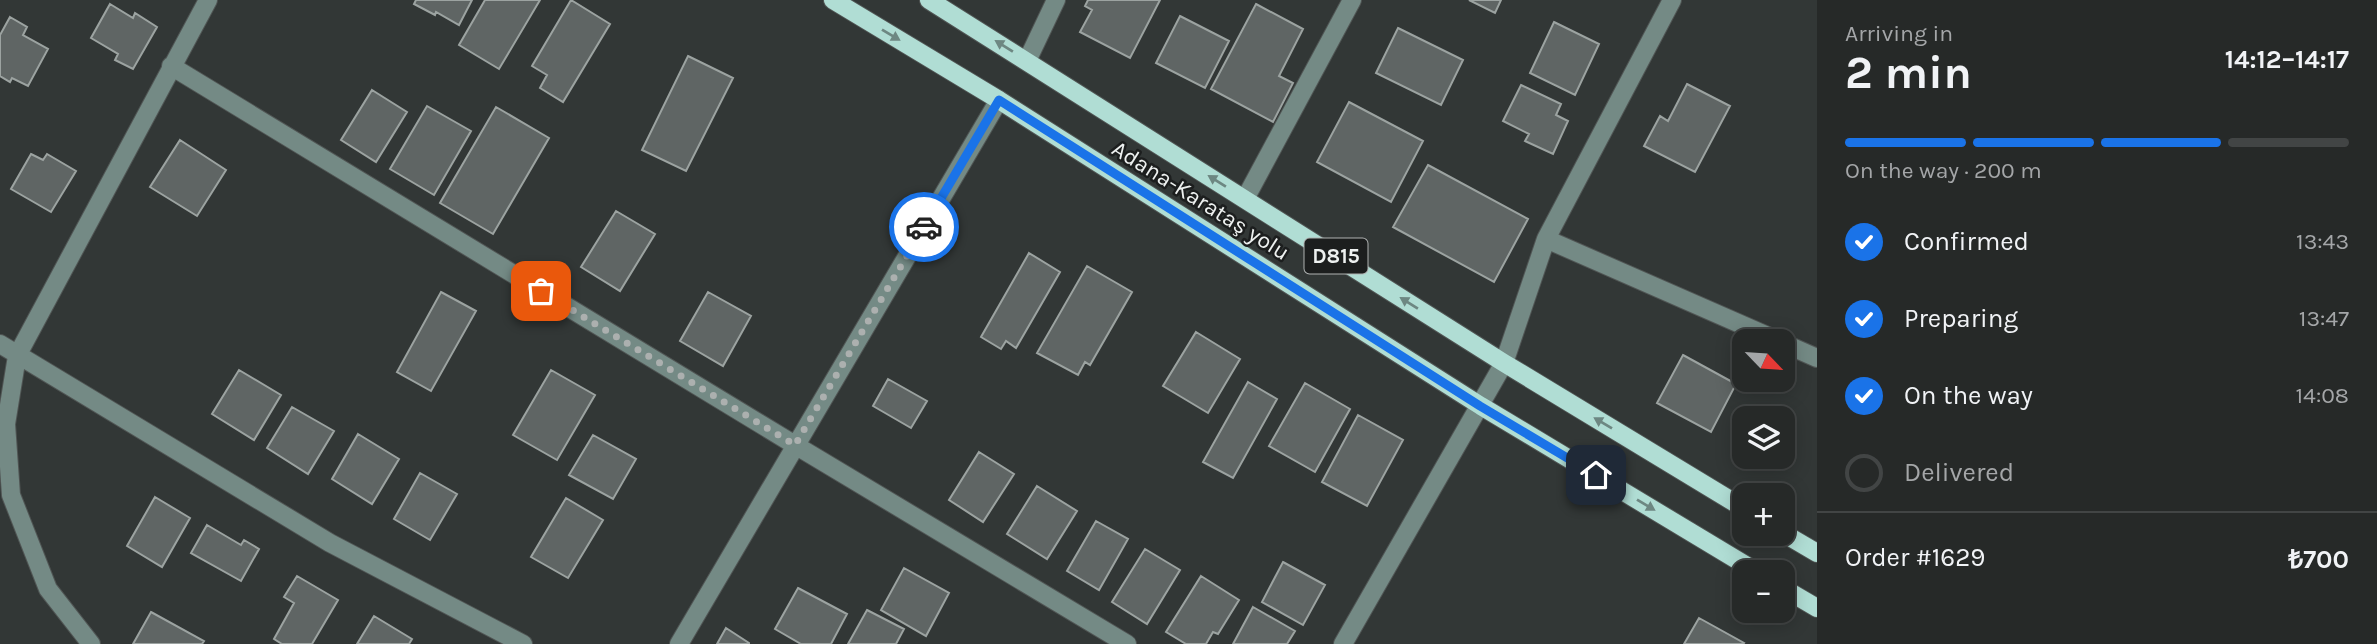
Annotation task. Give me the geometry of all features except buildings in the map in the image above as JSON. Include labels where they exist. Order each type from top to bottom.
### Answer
[{"type":"main road","name":"Adana-Karataş yolu","points":[[833,0],[999,100],[1480,406],[1737,560]]},
{"type":"main road","name":"Adana-Karataş yolu","points":[[929,0],[1504,363],[1732,501]]},
{"type":"main road","points":[[1795,540],[1817,553]]},
{"type":"main road","points":[[1795,595],[1817,608]]},
{"type":"street","points":[[90,644],[48,589],[11,495],[6,424],[17,356],[208,0]]},
{"type":"street","points":[[1027,61],[1056,0]]},
{"type":"street","points":[[1245,199],[1352,0]]},
{"type":"street","points":[[1343,644],[1504,363],[1546,239],[1672,0]]},
{"type":"street","points":[[171,66],[1127,644]]},
{"type":"street","points":[[679,644],[999,100]]},
{"type":"street","points":[[1546,239],[1751,329]]},
{"type":"street","points":[[0,344],[330,543],[523,644]]},
{"type":"street","points":[[1796,349],[1817,358]]},
{"type":"way so far","points":[[541,291],[795,445],[924,227]]},
{"type":"route","points":[[924,227],[999,100],[1480,406],[1596,475]]}]
